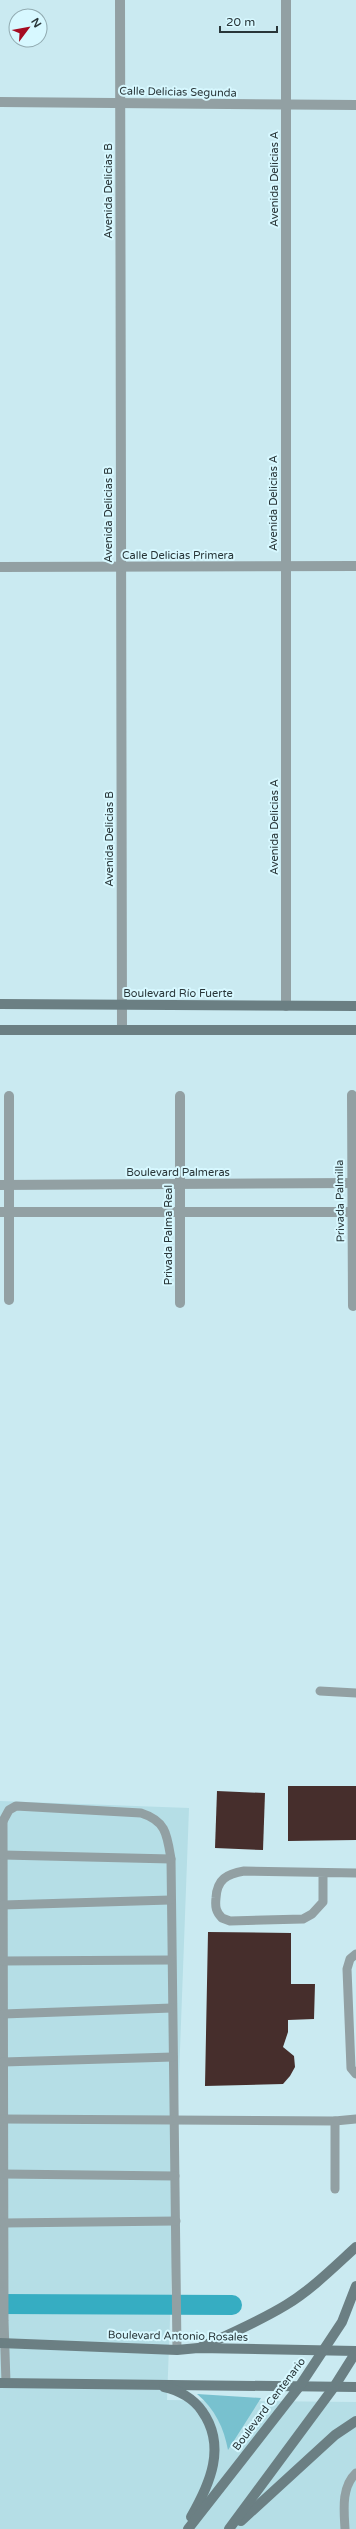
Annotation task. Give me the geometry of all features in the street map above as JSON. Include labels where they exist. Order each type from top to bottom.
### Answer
[{"type":"main road","name":"Boulevard Río Fuerte","points":[[0,1004],[356,1006]]},
{"type":"main road","points":[[0,1030],[356,1030]]},
{"type":"main road","points":[[198,2348],[247,2327],[287,2305],[320,2280],[356,2247]]},
{"type":"main road","name":"Boulevard Centenario","points":[[188,2529],[299,2387],[342,2322],[356,2286]]},
{"type":"main road","name":"Boulevard Antonio Rosales","points":[[2,2343],[177,2350],[198,2348],[356,2352]]},
{"type":"main road","points":[[230,2529],[334,2387],[356,2352]]},
{"type":"main road","points":[[3,2383],[356,2387]]},
{"type":"main road","points":[[145,2384],[170,2388],[185,2395],[198,2406],[208,2420],[213,2435],[216,2449],[210,2480],[184,2529]]},
{"type":"main road","points":[[230,2529],[335,2435],[356,2421]]},
{"type":"street","name":"Avenida Delicias B","points":[[120,0],[122,1030]]},
{"type":"street","name":"Avenida Delicias A","points":[[286,0],[286,1006]]},
{"type":"street","name":"Calle Delicias Segunda","points":[[0,102],[356,105]]},
{"type":"street","name":"Calle Delicias Primera","points":[[0,567],[356,566]]},
{"type":"street","name":"Privada Palmilla","points":[[352,1095],[354,1183],[353,1306]]},
{"type":"street","points":[[9,1096],[4,1185],[9,1300]]},
{"type":"street","name":"Privada Palma Real","points":[[180,1096],[180,1303]]},
{"type":"street","name":"Boulevard Palmeras","points":[[4,1185],[354,1183]]},
{"type":"street","points":[[4,1212],[354,1212]]},
{"type":"lane","points":[[320,1692],[356,1693]]},
{"type":"lane","points":[[3,2383],[3,1855],[1,1821],[9,1810],[16,1806],[140,1813],[157,1820],[168,1837],[171,1859],[170,1900],[173,2118],[177,2260],[177,2350]]},
{"type":"lane","points":[[3,1855],[171,1859]]},
{"type":"lane","points":[[323,1872],[323,1902],[318,1909],[303,1919],[230,1921],[222,1918],[215,1907],[216,1887],[222,1879],[230,1874],[244,1871],[323,1872],[356,1873]]},
{"type":"lane","points":[[3,1905],[170,1900]]},
{"type":"lane","points":[[356,1954],[350,1959],[347,1969],[351,2068],[356,2074]]},
{"type":"lane","points":[[3,1961],[171,1960]]},
{"type":"lane","points":[[3,2014],[172,2008]]},
{"type":"lane","points":[[3,2062],[173,2057]]},
{"type":"lane","points":[[3,2119],[173,2118],[335,2121],[356,2119]]},
{"type":"lane","points":[[335,2121],[335,2189]]},
{"type":"lane","points":[[4,2174],[175,2176]]},
{"type":"lane","points":[[4,2222],[176,2221]]},
{"type":"lane","points":[[345,2529],[344,2500],[351,2478],[356,2473]]},
{"type":"shaded area","points":[[0,1801],[189,1808],[167,2400],[356,2402],[356,2529],[0,2529]]},
{"type":"shaded area","points":[[197,2394],[261,2398],[228,2450],[218,2419],[209,2406]]},
{"type":"building","points":[[288,1786],[356,1786],[356,1840],[288,1841]]},
{"type":"building","points":[[217,1791],[265,1793],[263,1850],[215,1848]]},
{"type":"building","points":[[208,1932],[291,1933],[291,1984],[315,1984],[314,2019],[288,2020],[288,2032],[283,2047],[294,2056],[295,2067],[283,2084],[205,2086]]},
{"type":"waterway","points":[[0,2304],[232,2305]]}]
